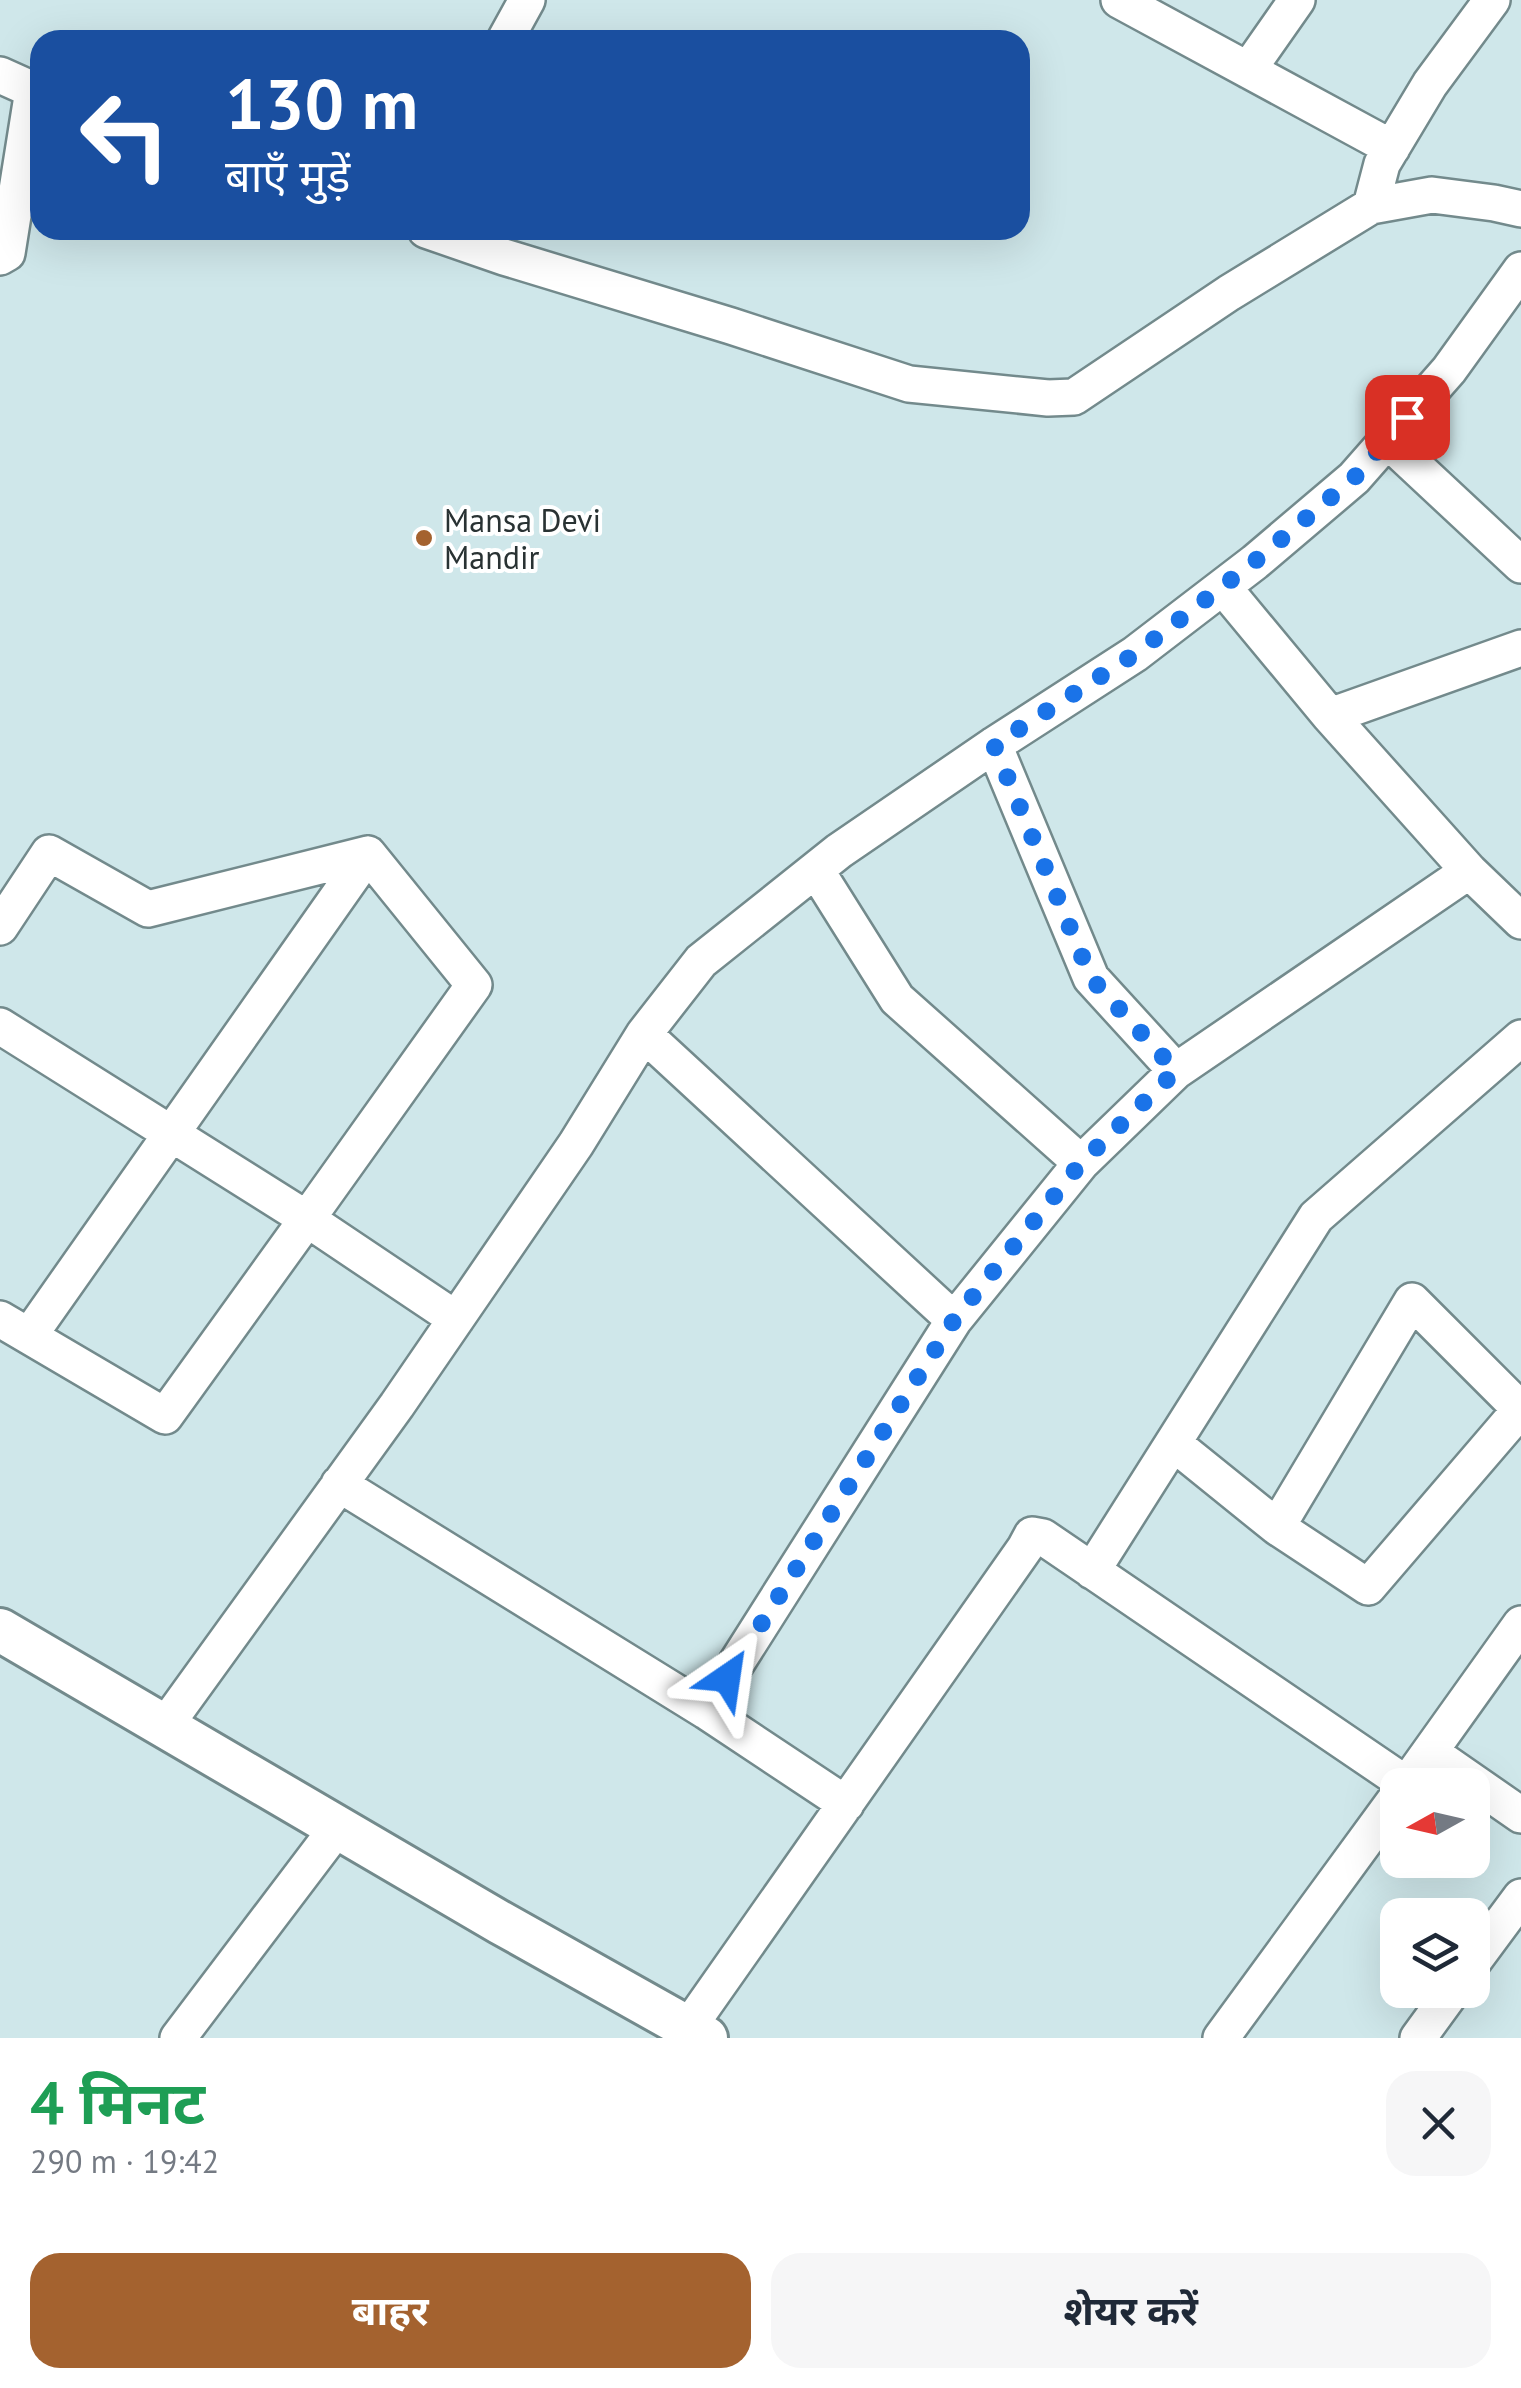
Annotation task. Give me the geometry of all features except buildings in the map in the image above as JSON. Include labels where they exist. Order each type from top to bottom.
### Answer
[{"type":"street","points":[[510,30],[527,0]]},
{"type":"street","points":[[1119,0],[1392,148]]},
{"type":"street","points":[[1248,70],[1297,0]]},
{"type":"street","points":[[1370,206],[1382,164],[1430,84],[1492,0]]},
{"type":"street","points":[[0,75],[30,89]]},
{"type":"street","points":[[0,257],[7,253],[30,125]]},
{"type":"street","points":[[455,240],[909,384],[1074,398],[1228,294],[1370,206],[1432,195],[1521,209]]},
{"type":"street","points":[[165,1726],[340,1484],[576,1144],[644,1034],[700,961],[839,851],[1135,654],[1354,478],[1448,370],[1521,270]]},
{"type":"street","points":[[1387,440],[1521,565]]},
{"type":"street","points":[[1222,587],[1468,871],[1521,921]]},
{"type":"street","points":[[1330,716],[1521,648]]},
{"type":"street","points":[[994,745],[1091,978],[1176,1071]]},
{"type":"street","points":[[0,928],[49,853],[148,909],[368,854]]},
{"type":"street","points":[[368,854],[474,985],[164,1416],[14,1328],[172,1135],[368,854]]},
{"type":"street","points":[[816,870],[897,999],[1081,1163]]},
{"type":"street","points":[[706,1711],[954,1320],[1081,1163],[1176,1071],[1468,871]]},
{"type":"street","points":[[0,1026],[307,1219],[456,1318]]},
{"type":"street","points":[[644,1034],[954,1320]]},
{"type":"street","points":[[1092,1570],[1316,1217],[1521,1038]]},
{"type":"street","points":[[1172,1444],[1277,1528],[1368,1588],[1521,1410],[1412,1301],[1277,1528]]},
{"type":"street","points":[[340,1484],[706,1711],[846,1804]]},
{"type":"street","points":[[0,1630],[501,1924],[697,2033],[846,1804],[1032,1535],[1043,1537],[1381,1768]]},
{"type":"street","points":[[1418,1768],[1521,1624]]},
{"type":"street","points":[[1430,1752],[1521,1816]]},
{"type":"street","points":[[1221,2038],[1380,1821]]},
{"type":"street","points":[[178,2038],[337,1828]]},
{"type":"street","points":[[1490,1939],[1521,1897]]},
{"type":"street","points":[[1418,2038],[1440,2008]]},
{"type":"place","name":"Mansa Devi Mandir","points":[[424,538]]},
{"type":"route","points":[[727,1678],[954,1320],[1081,1163],[1176,1071],[1091,978],[994,745],[1135,654],[1254,562],[1354,478],[1407,417]]}]
